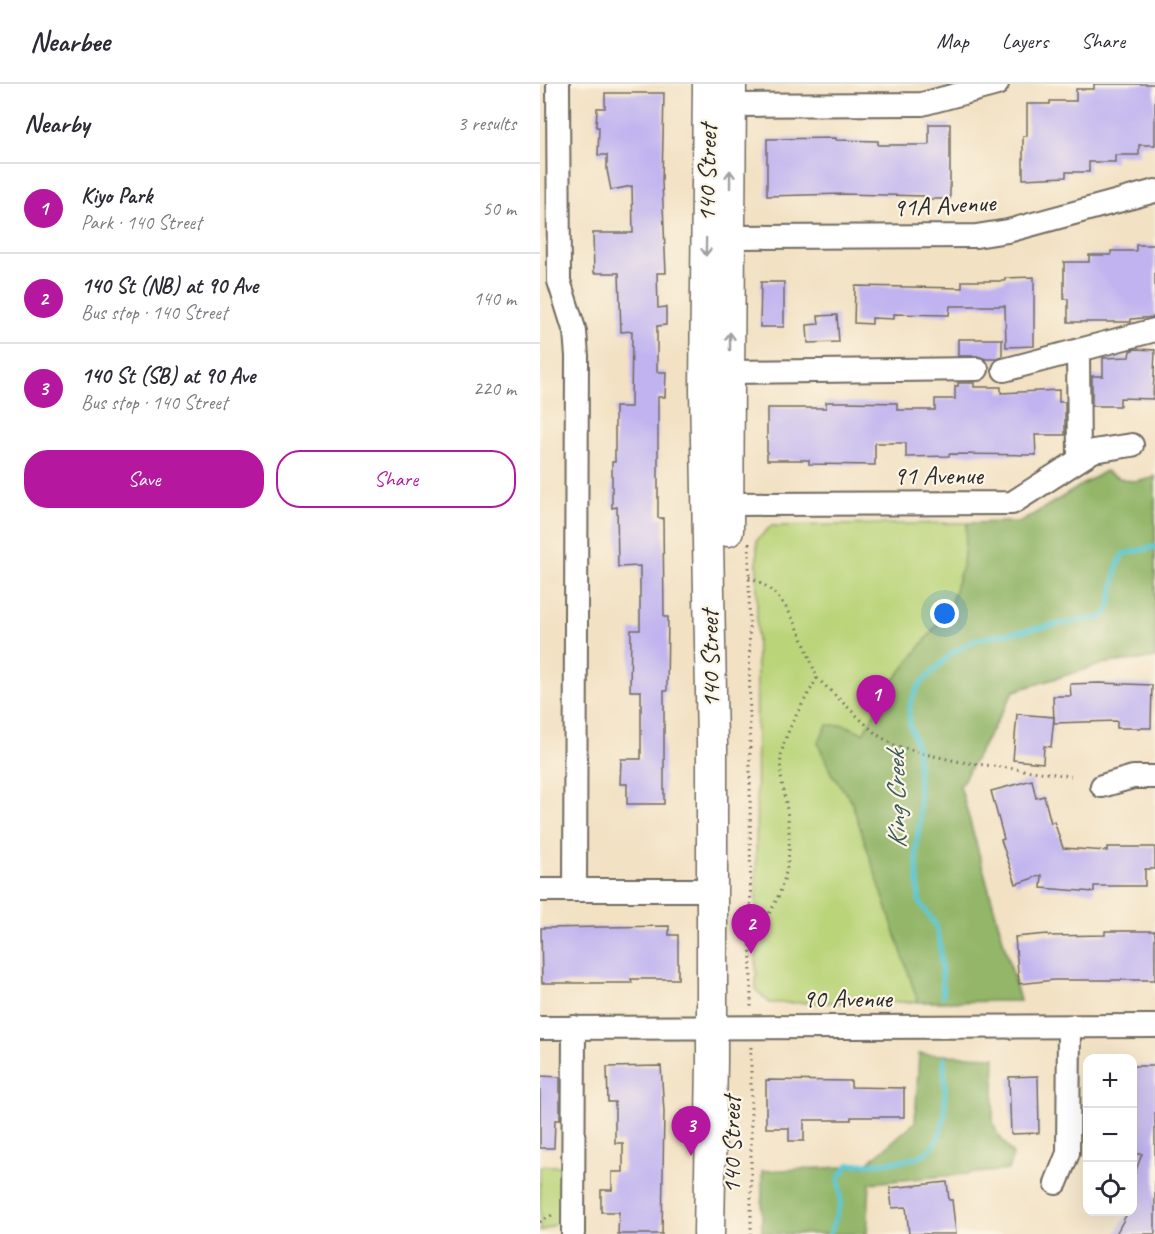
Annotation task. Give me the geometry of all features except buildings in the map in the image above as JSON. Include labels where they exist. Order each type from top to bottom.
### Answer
[{"type":"main road","name":"140 Street","points":[[708,84],[705,389],[712,744],[712,890],[731,1020],[710,1234]]},
{"type":"main road","name":"140 Street","points":[[730,1234],[728,504],[731,94]]},
{"type":"main road","points":[[705,389],[715,412],[716,495],[719,502],[728,504]]},
{"type":"street","points":[[558,84],[559,281],[575,332],[577,356],[575,890]]},
{"type":"street","points":[[731,94],[922,104],[997,84]]},
{"type":"street","name":"91A Avenue","points":[[730,237],[976,236],[1008,231],[1155,191]]},
{"type":"street","points":[[1004,370],[1155,330]]},
{"type":"street","points":[[1078,351],[1078,459]]},
{"type":"street","points":[[729,372],[977,369]]},
{"type":"street","name":"91 Avenue","points":[[728,504],[1012,503],[1093,451],[1132,445]]},
{"type":"street","points":[[1102,786],[1133,777],[1155,777]]},
{"type":"street","points":[[540,890],[712,890]]},
{"type":"street","name":"90 Avenue","points":[[540,1028],[731,1020],[1069,1027],[1155,1026]]},
{"type":"street","points":[[1056,1183],[1068,1153],[1069,1027]]},
{"type":"street","points":[[573,1234],[574,1028]]},
{"type":"path","points":[[731,1020],[750,925],[748,542]]},
{"type":"path","points":[[749,577],[766,586],[788,610],[801,634],[817,678],[876,734],[894,745],[961,762],[1071,776]]},
{"type":"path","points":[[750,925],[760,924],[766,919],[778,898],[787,868],[790,837],[780,771],[781,755],[788,731],[817,678]]},
{"type":"path","points":[[751,1049],[751,1234]]},
{"type":"green space","points":[[1105,471],[1134,481],[1146,480],[1155,476],[1155,658],[1106,663],[1014,691],[960,786],[1020,1001],[770,1003],[756,990],[757,540],[771,526],[1021,522]]},
{"type":"green space","points":[[1105,471],[1134,481],[1146,480],[1155,476],[1155,658],[1106,663],[1014,691],[960,786],[1020,1001],[918,1002],[851,800],[831,773],[818,743],[827,725],[845,725],[863,733],[891,684],[949,610],[963,563],[967,523],[1021,522]]},
{"type":"green space","points":[[919,1054],[995,1057],[993,1122],[997,1133],[1013,1155],[1008,1170],[870,1183],[867,1234],[762,1234],[762,1171],[864,1166],[915,1122]]},
{"type":"green space","points":[[540,1166],[570,1166],[569,1217],[540,1232]]},
{"type":"waterway","name":"King Creek","points":[[943,996],[940,942],[935,924],[919,901],[916,848],[920,819],[917,747],[909,713],[911,701],[919,685],[953,652],[977,639],[1097,619],[1106,614],[1110,606],[1117,567],[1123,554],[1155,547]]},
{"type":"waterway","name":"King Creek","points":[[830,1234],[841,1203],[839,1178],[848,1165],[906,1160],[927,1152],[936,1143],[944,1116],[944,1058]]},
{"type":"place","name":"Kiyo Park","points":[[876,725]]},
{"type":"place","name":"140 St (NB) at 90 Ave","points":[[751,954]]},
{"type":"place","name":"140 St (SB) at 90 Ave","points":[[691,1156]]}]
